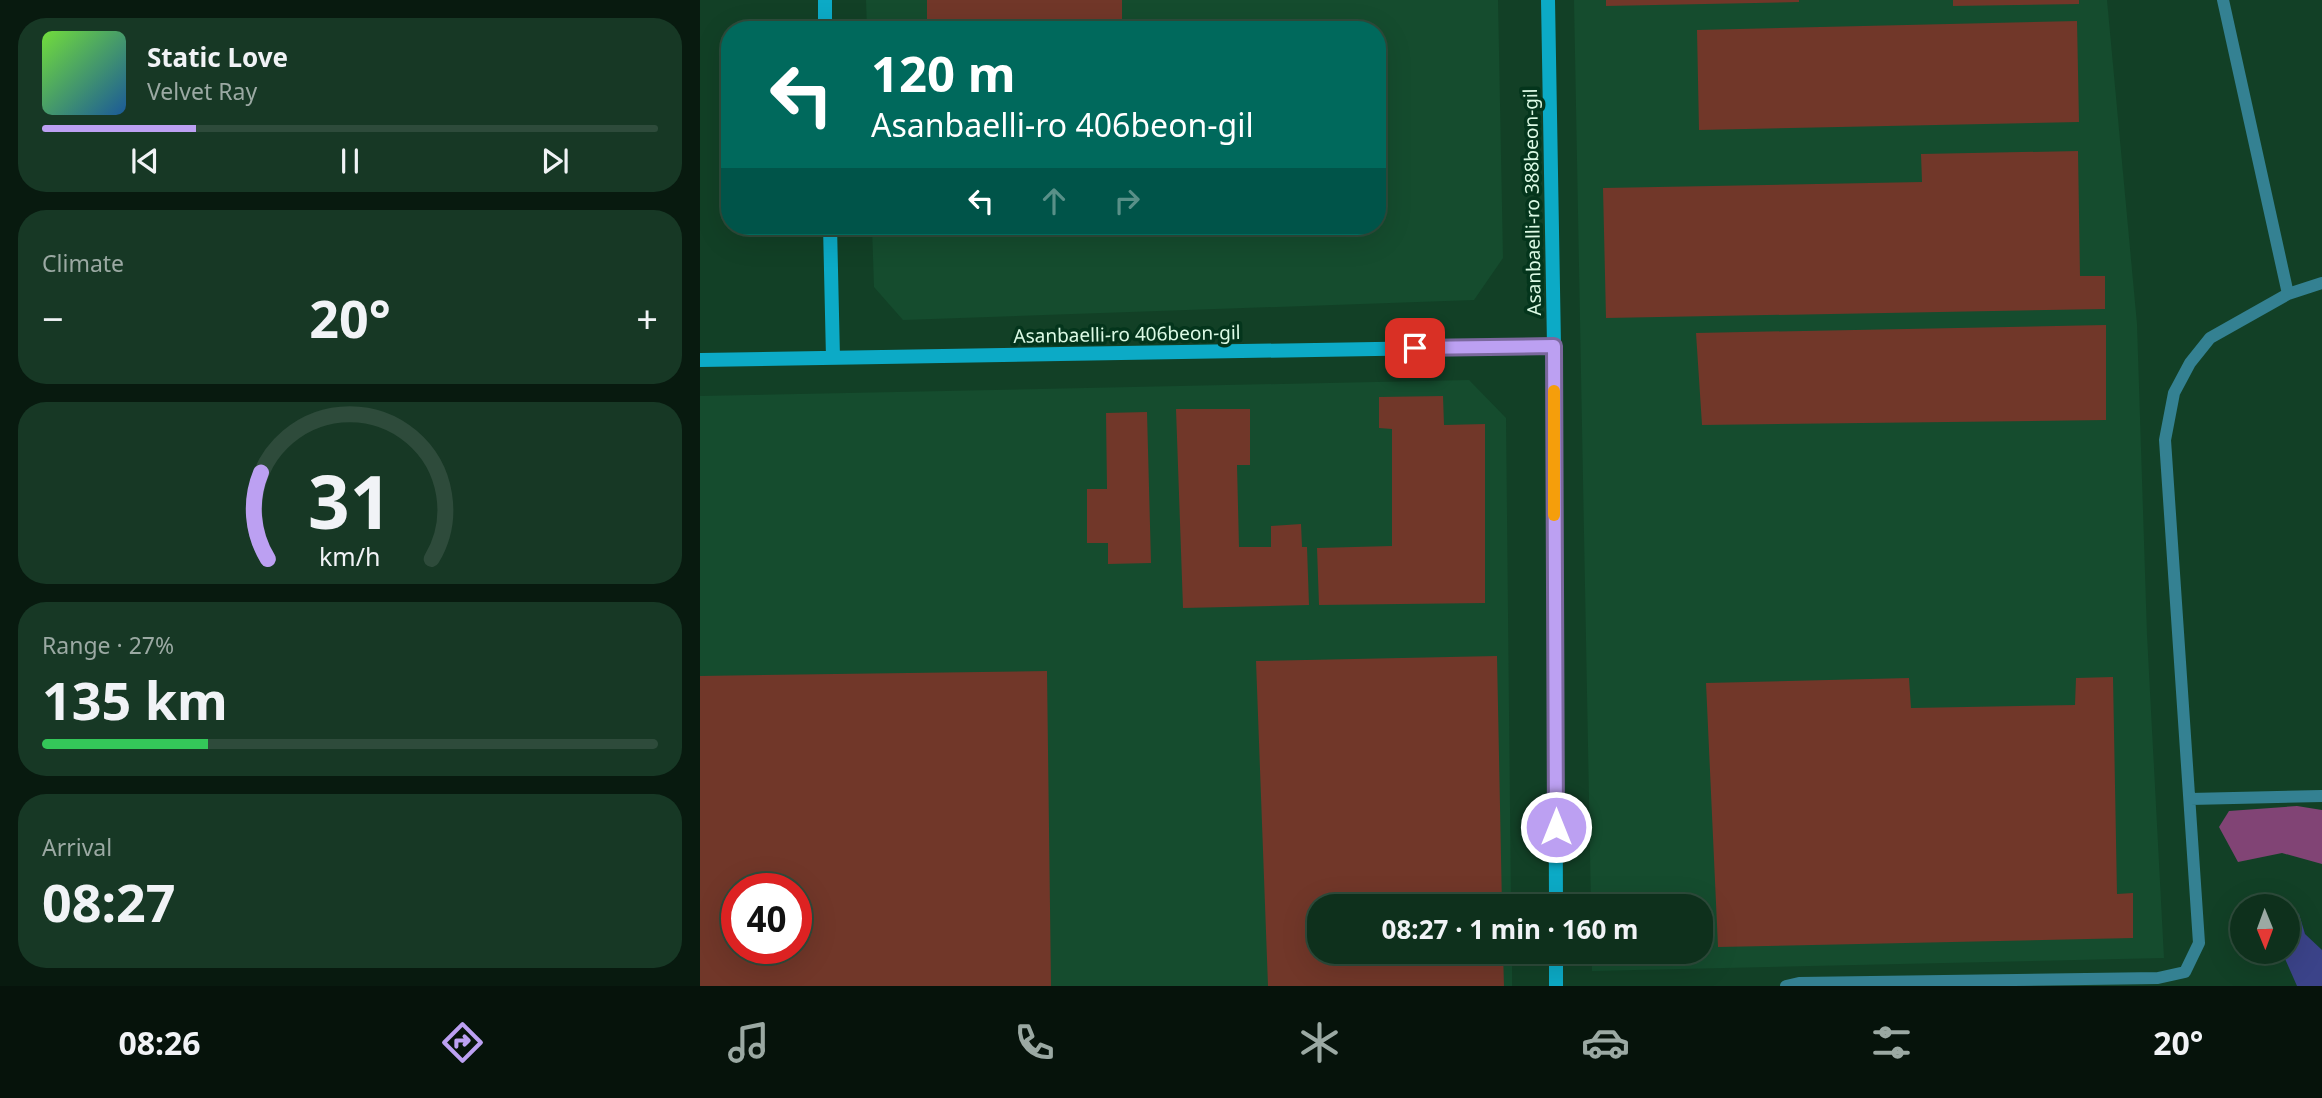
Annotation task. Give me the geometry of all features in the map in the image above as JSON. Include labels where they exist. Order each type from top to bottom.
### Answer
[{"type":"street","points":[[825,0],[825,21]]},
{"type":"street","name":"Asanbaelli-ro 388beon-gil","points":[[1548,0],[1554,346],[1556,894]]},
{"type":"street","points":[[830,235],[832,358]]},
{"type":"street","name":"Asanbaelli-ro 406beon-gil","points":[[700,360],[1554,346]]},
{"type":"street","points":[[1556,964],[1556,986]]},
{"type":"lane","points":[[2223,0],[2288,294]]},
{"type":"lane","points":[[1786,986],[1799,983],[2158,978],[2185,972],[2199,943],[2165,439],[2174,393],[2190,363],[2210,338],[2288,294],[2322,283]]},
{"type":"lane","points":[[2190,799],[2322,796]]},
{"type":"shaded area","points":[[866,0],[1498,0],[1503,258],[1474,300],[903,320],[874,287],[872,235],[1386,235],[1386,21],[867,21]]},
{"type":"shaded area","points":[[1574,0],[2107,0],[2137,324],[2147,635],[2164,958],[1592,971],[1592,964],[1713,964],[1713,894],[1591,894]]},
{"type":"shaded area","points":[[1469,380],[1506,418],[1511,894],[1307,894],[1307,964],[1512,964],[1512,986],[700,986],[700,396]]},
{"type":"shaded area","points":[[2297,806],[2322,810],[2322,864],[2282,853],[2238,862],[2219,827],[2229,811]]},
{"type":"water","points":[[2300,917],[2305,934],[2322,950],[2322,986],[2297,986],[2287,964],[2300,964]]},
{"type":"building","points":[[927,0],[1122,0],[1122,21],[927,21]]},
{"type":"building","points":[[1606,0],[1799,0],[1799,2],[1606,6]]},
{"type":"building","points":[[1953,0],[2079,0],[2079,4],[1953,6]]},
{"type":"building","points":[[2077,21],[2079,122],[1699,130],[1697,30]]},
{"type":"building","points":[[2078,151],[2080,276],[2105,276],[2105,309],[1606,318],[1603,188],[1922,182],[1921,154]]},
{"type":"building","points":[[2106,325],[2106,420],[1702,425],[1696,333]]},
{"type":"building","points":[[1443,396],[1444,425],[1485,424],[1485,603],[1319,605],[1317,548],[1392,546],[1392,429],[1379,428],[1379,397]]},
{"type":"building","points":[[1176,409],[1250,409],[1250,465],[1237,465],[1239,547],[1271,547],[1271,526],[1301,524],[1302,547],[1307,547],[1309,605],[1183,608]]},
{"type":"building","points":[[1147,412],[1151,563],[1108,564],[1108,543],[1087,543],[1087,489],[1107,489],[1106,413]]},
{"type":"building","points":[[1497,656],[1502,894],[1307,894],[1307,964],[1503,964],[1504,986],[1268,986],[1256,661]]},
{"type":"building","points":[[1047,671],[1051,986],[700,986],[700,676]]},
{"type":"building","points":[[2113,677],[2117,894],[2133,893],[2133,938],[1718,947],[1706,683],[1909,678],[1911,708],[2075,705],[2076,678]]},
{"type":"slow traffic","points":[[1554,391],[1554,515]]},
{"type":"route","points":[[1415,348],[1554,346],[1556,827]]}]
